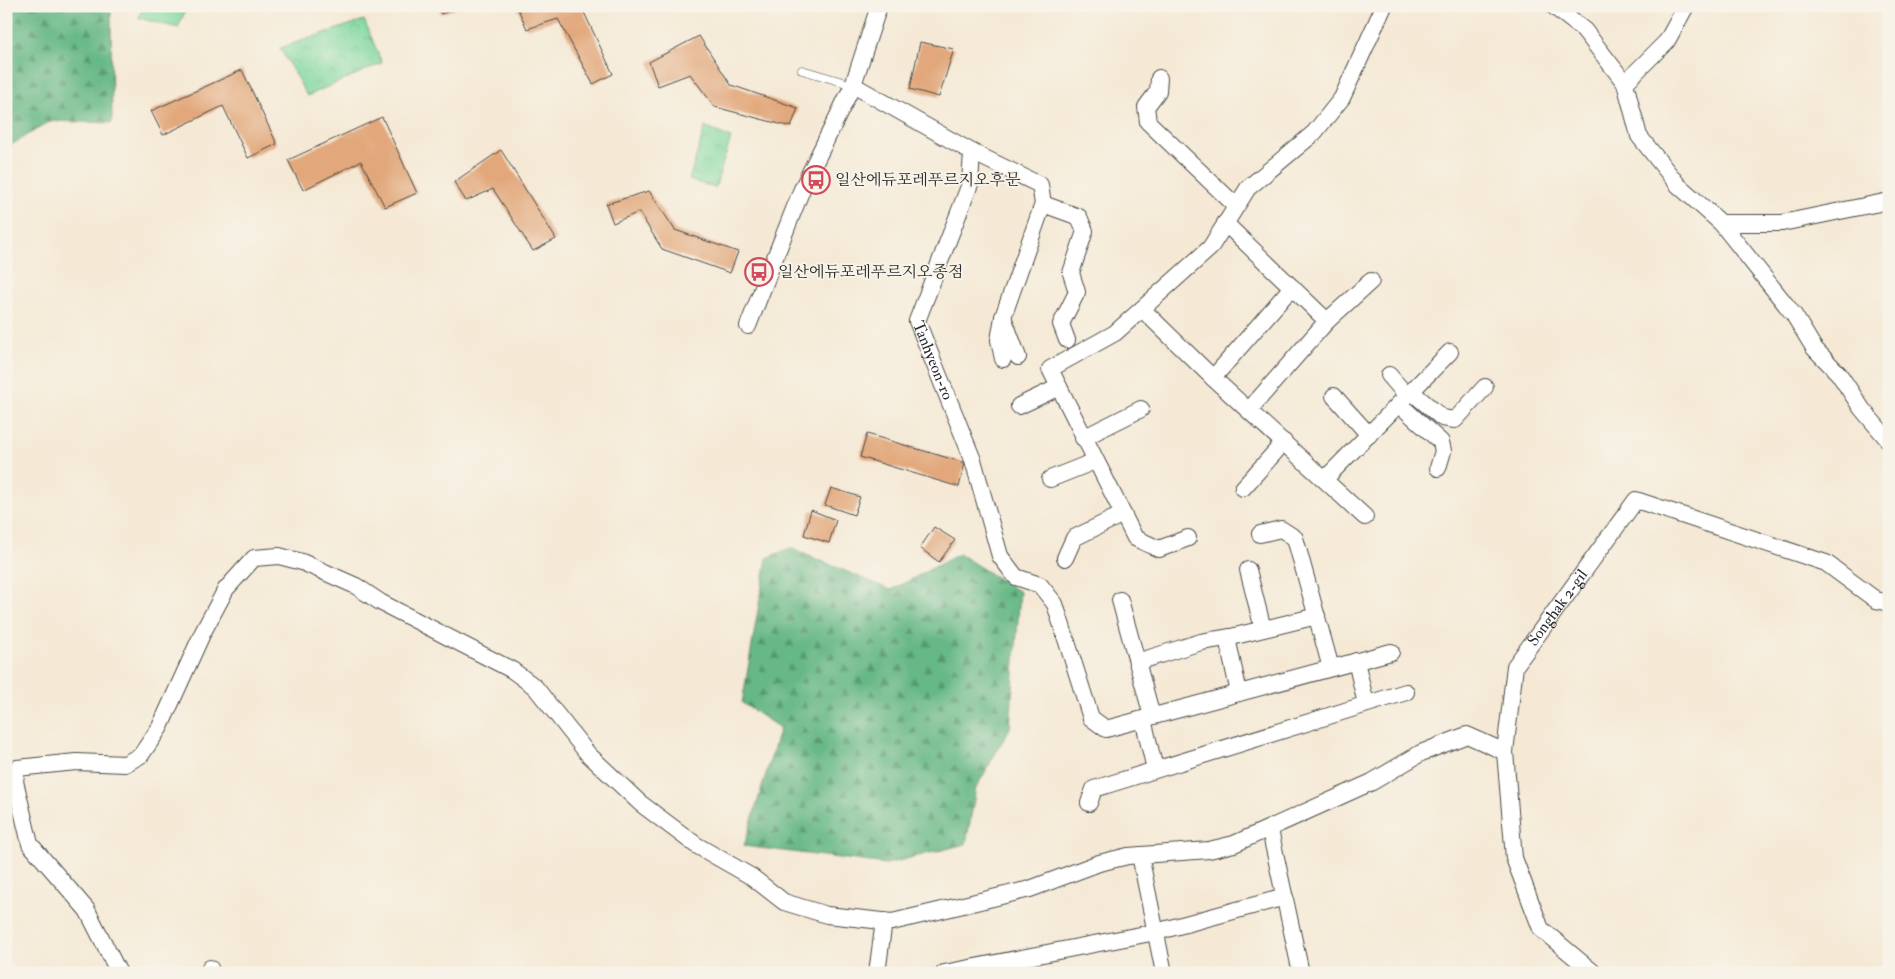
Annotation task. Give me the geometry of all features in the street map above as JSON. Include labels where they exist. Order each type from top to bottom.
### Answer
[{"type":"street","points":[[748,326],[802,189],[853,85],[879,6]]},
{"type":"street","points":[[1188,538],[1159,549],[1136,538],[1083,438],[1050,369],[1115,333],[1210,248],[1248,188],[1314,133],[1342,98],[1384,6]]},
{"type":"street","points":[[1553,6],[1584,30],[1625,83],[1639,136],[1678,186],[1721,223],[1794,315],[1814,348],[1839,374],[1862,409],[1889,441]]},
{"type":"street","points":[[1625,83],[1667,41],[1686,6]]},
{"type":"street","points":[[1159,78],[1158,91],[1146,107],[1148,122],[1236,206]]},
{"type":"street","points":[[853,85],[972,152],[1040,186],[1043,204],[1003,317],[999,340],[1011,358]]},
{"type":"street","name":"Tanhyeon-ro","points":[[972,152],[970,184],[917,321],[973,460],[1000,556],[1016,577],[1040,585],[1055,604],[1091,718],[1106,729],[1147,718]]},
{"type":"street","points":[[1721,223],[1782,223],[1889,201]]},
{"type":"street","points":[[1043,204],[1079,217],[1085,230],[1071,273],[1077,292],[1061,324],[1067,340]]},
{"type":"street","points":[[1225,224],[1327,320]]},
{"type":"street","points":[[1249,410],[1327,320],[1371,281]]},
{"type":"street","points":[[1213,378],[1292,287]]},
{"type":"street","points":[[1142,309],[1213,378],[1365,518]]},
{"type":"street","points":[[1324,479],[1450,352]]},
{"type":"street","points":[[1389,375],[1441,442],[1443,452],[1438,468]]},
{"type":"street","points":[[1019,406],[1059,387]]},
{"type":"street","points":[[1406,397],[1442,418],[1455,420],[1485,387]]},
{"type":"street","points":[[1334,396],[1369,435]]},
{"type":"street","points":[[1083,438],[1142,409]]},
{"type":"street","points":[[1243,488],[1284,442]]},
{"type":"street","points":[[1050,479],[1095,461]]},
{"type":"street","name":"Songhak 2-gil","points":[[1594,973],[1541,929],[1514,858],[1505,752],[1516,666],[1636,500],[1826,563],[1876,600],[1889,603]]},
{"type":"street","points":[[1065,558],[1074,538],[1123,514]]},
{"type":"street","points":[[1260,534],[1281,529],[1295,538],[1331,668]]},
{"type":"street","points":[[119,973],[87,910],[30,844],[15,781],[17,768],[76,762],[125,764],[141,755],[160,727],[203,632],[226,589],[254,558],[279,556],[302,562],[356,586],[380,602],[512,670],[535,687],[588,754],[640,803],[696,845],[752,877],[784,902],[827,915],[892,922],[1030,889],[1099,863],[1140,855],[1209,850],[1234,844],[1270,830],[1372,782],[1421,753],[1467,735],[1505,752]]},
{"type":"street","points":[[1248,570],[1263,629]]},
{"type":"street","points":[[1120,600],[1137,662],[1154,768]]},
{"type":"street","points":[[1137,662],[1201,642],[1231,637],[1317,616]]},
{"type":"street","points":[[1231,637],[1227,638],[1239,693]]},
{"type":"street","points":[[1147,718],[1391,652]]},
{"type":"street","points":[[1356,661],[1366,704]]},
{"type":"street","points":[[1089,803],[1094,789],[1154,768],[1406,692]]},
{"type":"street","points":[[1270,830],[1301,973]]},
{"type":"street","points":[[1140,855],[1164,973]]},
{"type":"street","points":[[944,973],[1156,932],[1284,897]]},
{"type":"street","points":[[877,973],[884,921]]},
{"type":"lane","points":[[802,70],[853,85]]},
{"type":"green space","points":[[6,6],[107,6],[111,12],[112,123],[51,121],[6,148]]},
{"type":"green space","points":[[143,6],[187,6],[178,28],[139,18]]},
{"type":"green space","points":[[364,20],[382,63],[307,96],[280,48]]},
{"type":"green space","points":[[705,127],[731,138],[715,188],[689,180]]},
{"type":"green space","points":[[790,548],[891,590],[959,554],[1020,592],[1010,728],[976,788],[966,844],[886,864],[744,846],[780,728],[742,703],[767,558]]},
{"type":"building","points":[[437,6],[461,6],[461,7],[441,14]]},
{"type":"building","points":[[581,6],[613,74],[593,84],[558,19],[527,29],[517,7]]},
{"type":"building","points":[[699,36],[731,85],[798,108],[791,127],[715,107],[690,74],[658,86],[649,62]]},
{"type":"building","points":[[920,42],[954,49],[939,97],[910,89]]},
{"type":"building","points":[[242,70],[277,144],[248,158],[223,106],[163,135],[151,111]]},
{"type":"building","points":[[382,117],[417,193],[385,207],[361,161],[303,190],[288,160]]},
{"type":"building","points":[[501,150],[556,239],[533,251],[493,189],[466,201],[454,182]]},
{"type":"building","points":[[649,191],[675,230],[738,252],[730,273],[662,249],[639,212],[613,223],[606,204]]},
{"type":"building","points":[[867,434],[965,463],[959,487],[860,457]]},
{"type":"building","points":[[831,488],[860,497],[854,515],[825,505]]},
{"type":"building","points":[[811,510],[836,520],[829,543],[804,535]]},
{"type":"building","points":[[934,527],[955,540],[939,562],[920,548]]},
{"type":"place","name":"일산에듀포레푸르지오후문","points":[[816,180]]},
{"type":"place","name":"일산에듀포레푸르지오종점","points":[[759,272]]}]
